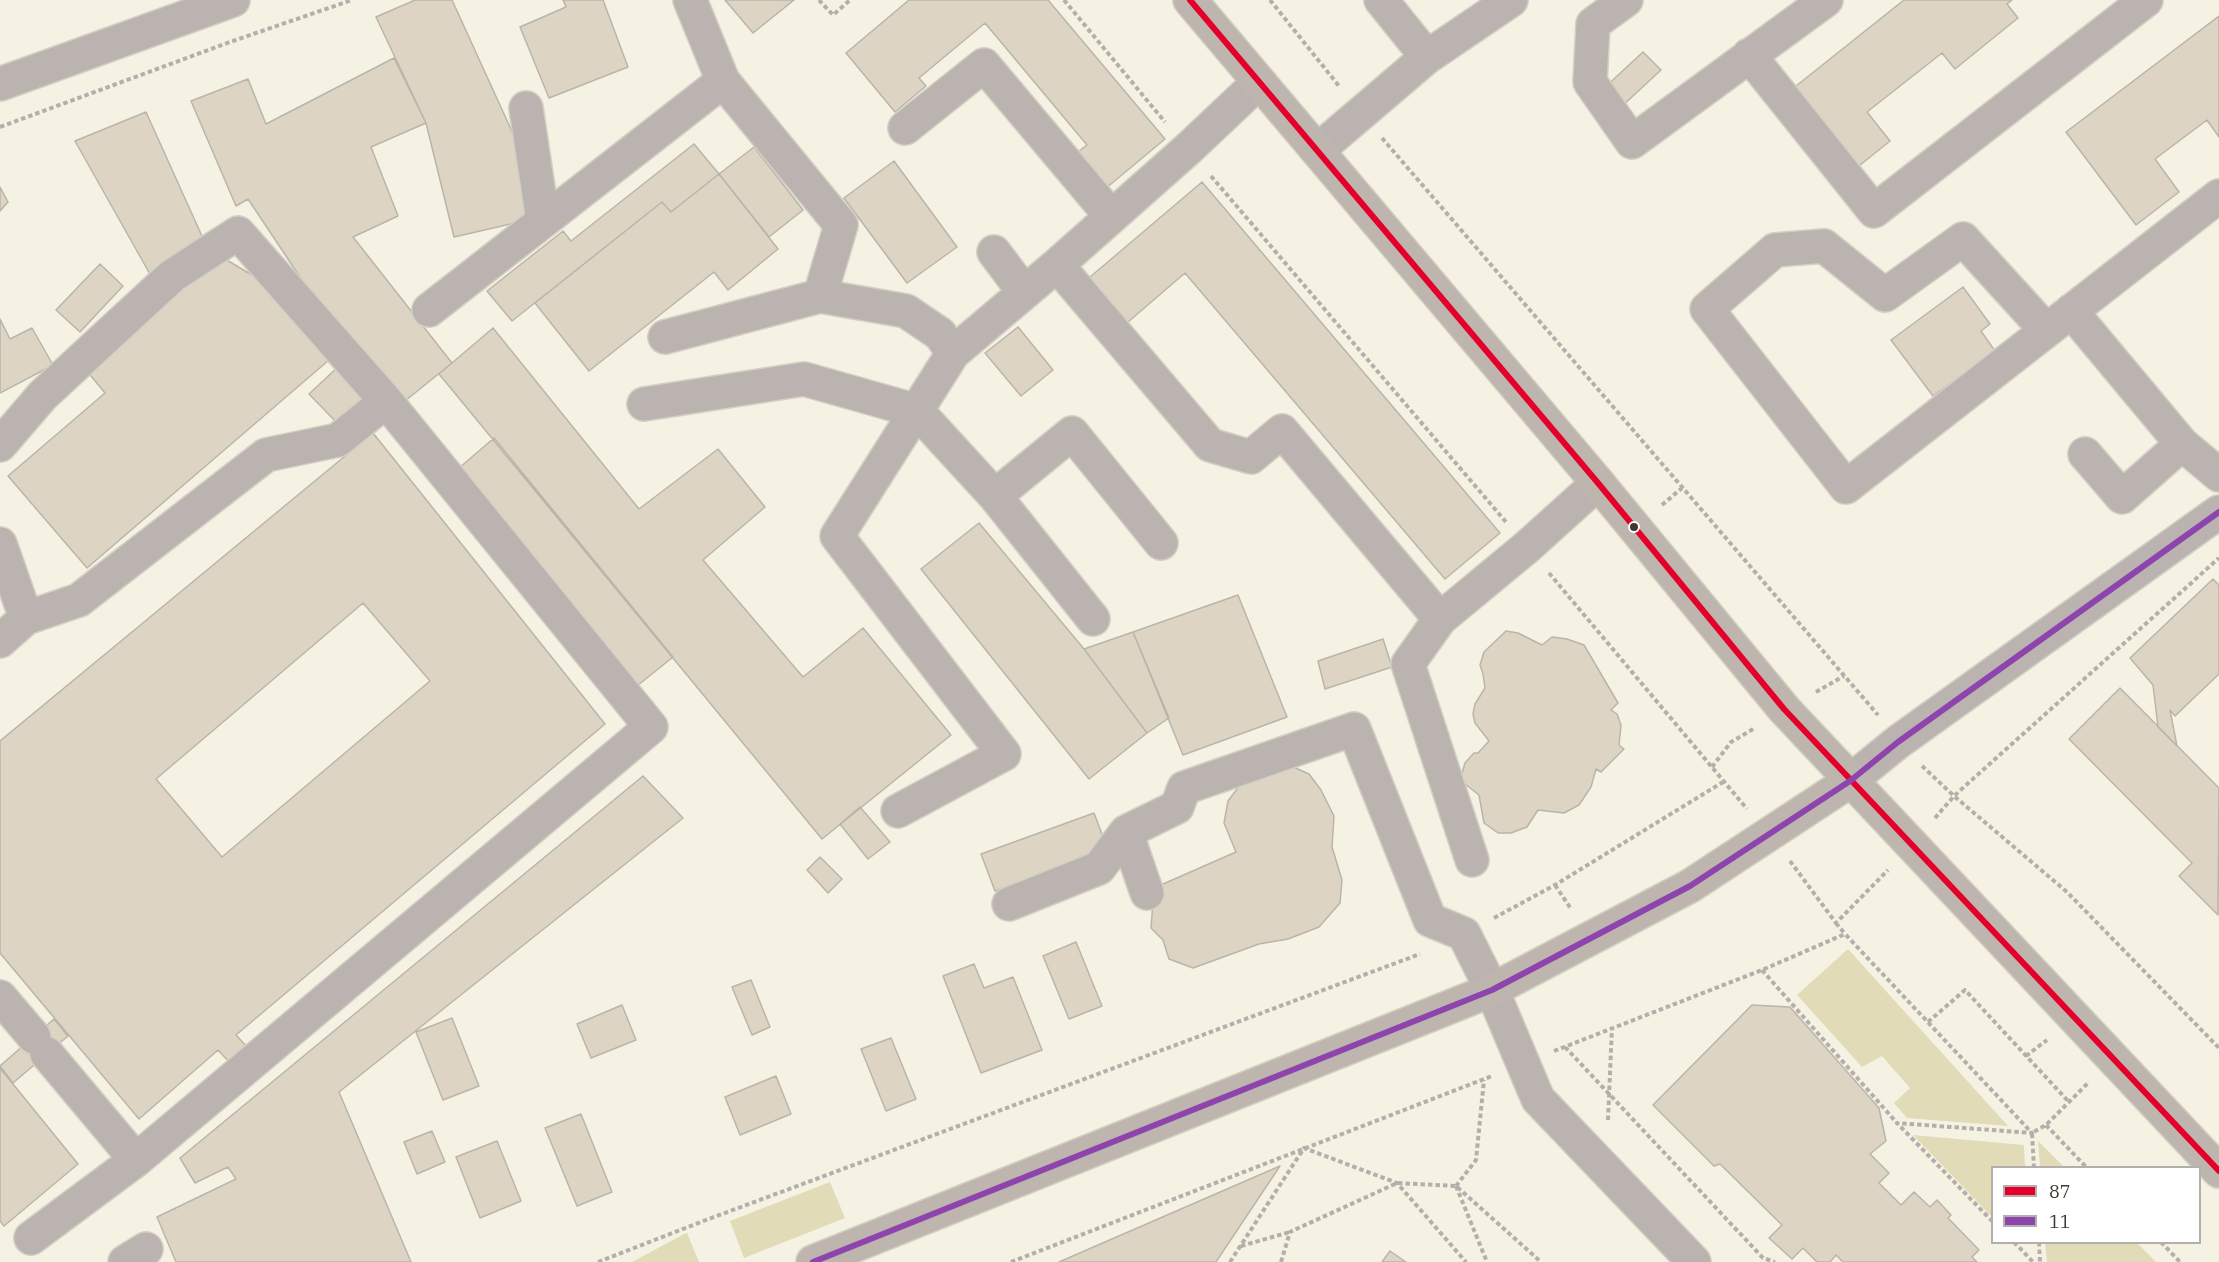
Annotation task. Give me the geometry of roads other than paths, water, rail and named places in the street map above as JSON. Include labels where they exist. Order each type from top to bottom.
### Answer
[{"type":"main road","points":[[1190,0],[1598,483],[1784,709],[2219,1171]]},
{"type":"main road","points":[[813,1262],[1492,990],[1690,886],[1850,781]]},
{"type":"street","points":[[0,84],[233,0]]},
{"type":"street","points":[[690,0],[723,81],[841,225],[820,296]]},
{"type":"street","points":[[1381,0],[1427,57]]},
{"type":"street","points":[[1318,150],[1427,57],[1511,0]]},
{"type":"street","points":[[1626,0],[1593,24],[1590,82],[1632,142],[1826,0]]},
{"type":"street","points":[[1749,55],[1874,211],[2146,0]]},
{"type":"street","points":[[905,128],[984,65],[1111,216]]},
{"type":"street","points":[[429,310],[723,81]]},
{"type":"street","points":[[898,811],[1004,754],[837,536],[953,353],[1057,266],[1259,82]]},
{"type":"street","points":[[526,108],[543,221]]},
{"type":"street","points":[[2219,196],[2059,321],[1846,487],[1707,309],[1775,250],[1824,246],[1885,295],[1963,239],[2059,321],[2182,444],[2219,475]]},
{"type":"street","points":[[0,445],[43,395],[172,276],[238,233],[386,401],[651,727],[136,1160],[31,1238]]},
{"type":"street","points":[[993,252],[1024,292]]},
{"type":"street","points":[[1057,266],[1210,445],[1251,457],[1282,431],[1440,619]]},
{"type":"street","points":[[665,337],[820,296],[906,311],[940,334],[953,353]]},
{"type":"street","points":[[644,404],[804,379],[917,411],[995,496],[1093,620]]},
{"type":"street","points":[[0,641],[26,618],[79,600],[266,455],[338,440],[386,401]]},
{"type":"street","points":[[995,496],[1072,433],[1161,543]]},
{"type":"street","points":[[2085,454],[2122,497],[2182,444]]},
{"type":"street","points":[[1472,860],[1408,664],[1440,619],[1527,547],[1598,483]]},
{"type":"street","points":[[1850,781],[1898,742],[2219,512]]},
{"type":"street","points":[[0,544],[26,618]]},
{"type":"street","points":[[1009,904],[1099,868],[1126,832],[1177,807],[1184,788],[1354,729],[1430,920],[1464,934],[1492,990],[1538,1099],[1694,1262]]},
{"type":"street","points":[[1126,832],[1147,893]]},
{"type":"street","points":[[0,996],[136,1160]]}]
